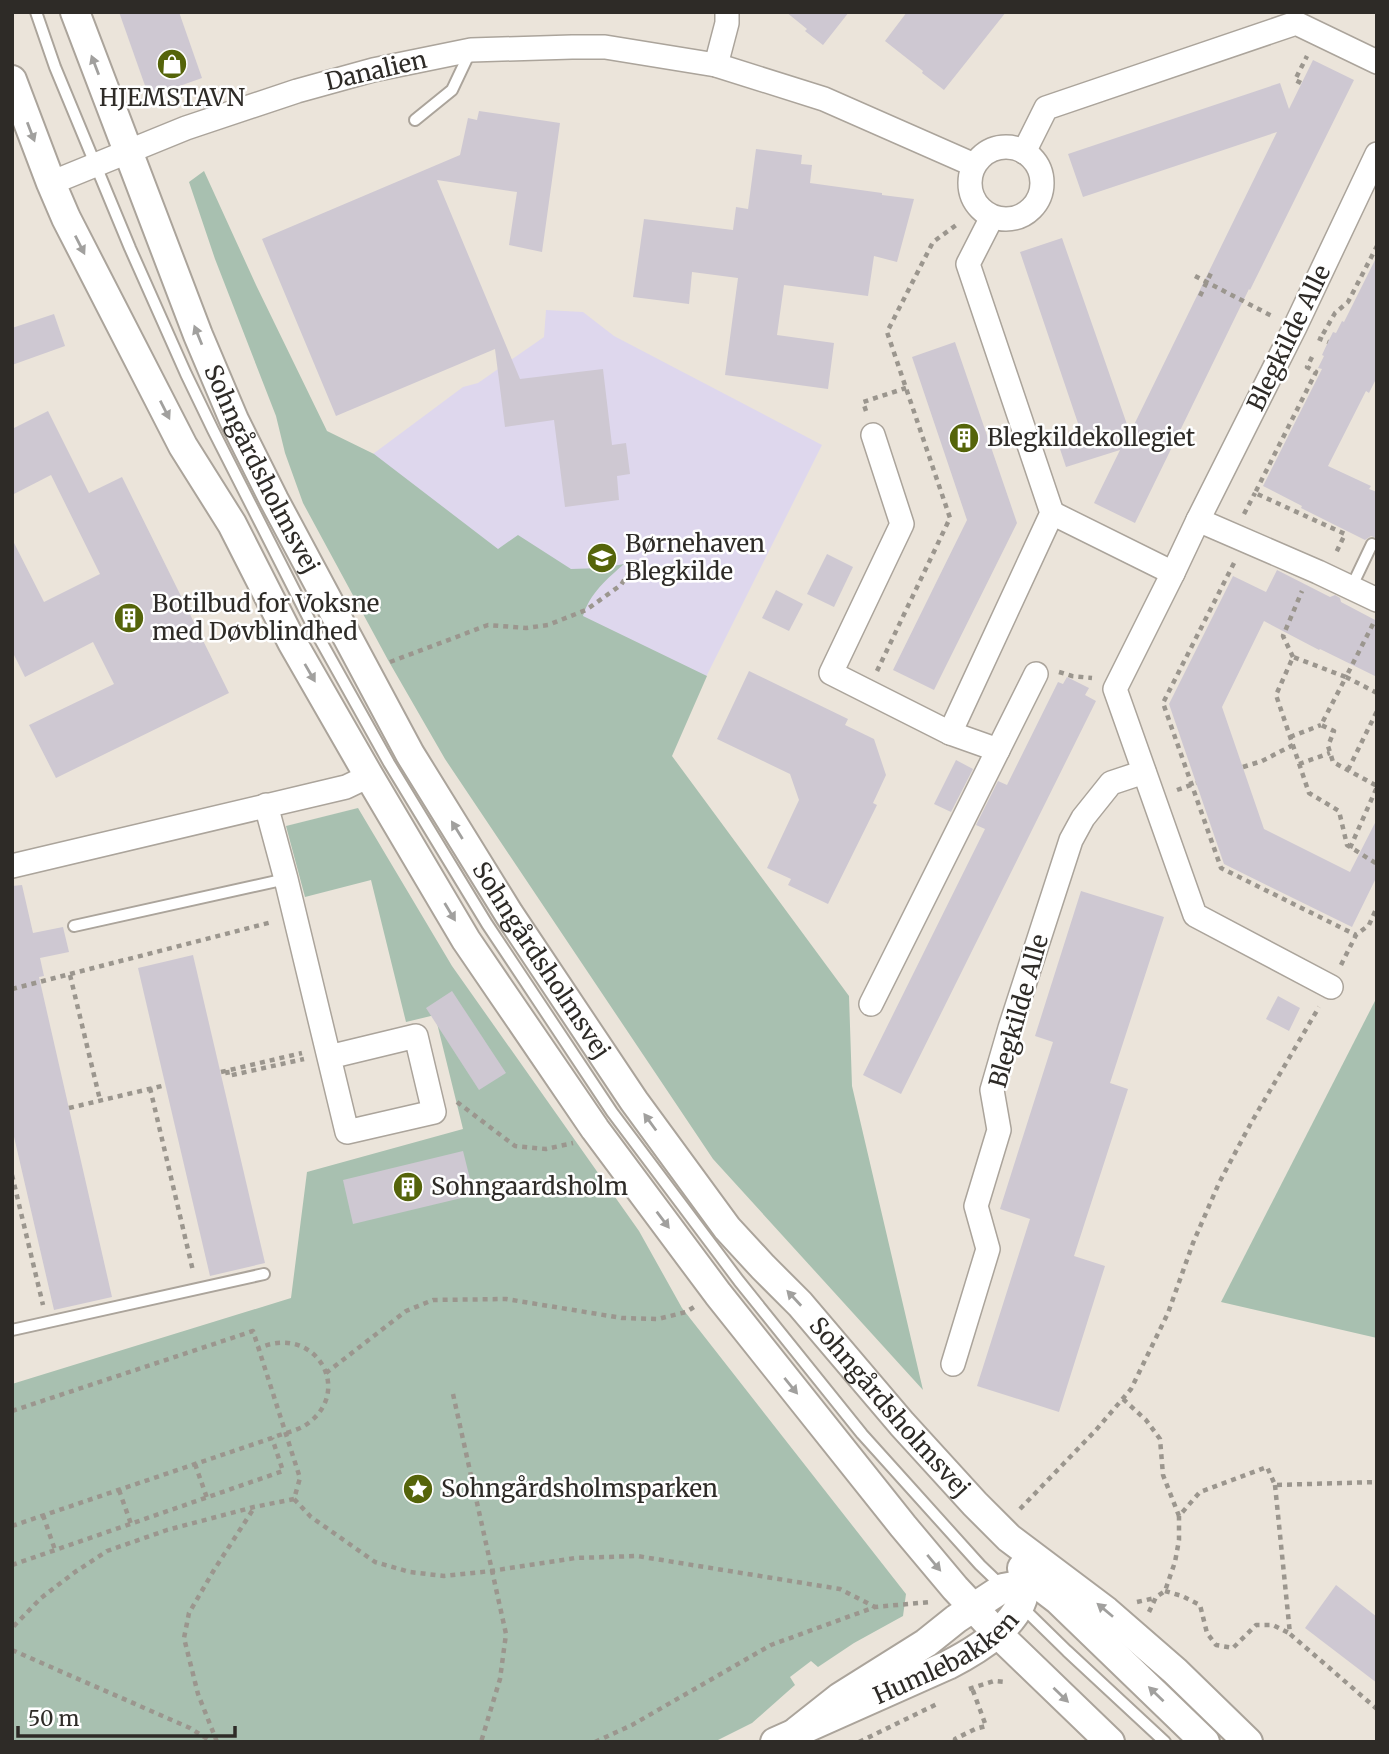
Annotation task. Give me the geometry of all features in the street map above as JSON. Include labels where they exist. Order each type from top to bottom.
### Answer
[{"type":"street","name":"Sohngårdsholmsvej","points":[[75,12],[198,335],[234,420],[274,500],[410,754],[509,914],[634,1101],[727,1228],[808,1313],[902,1424],[975,1504],[1009,1538],[1106,1611],[1175,1671],[1248,1742]]},
{"type":"street","points":[[716,65],[727,23],[727,12]]},
{"type":"street","points":[[1024,152],[1046,108],[1296,23],[1377,62]]},
{"type":"street","name":"Danalien","points":[[51,183],[186,128],[297,91],[373,70],[471,50],[605,47],[716,65],[824,99],[974,165]]},
{"type":"street","name":"Sohngårdsholmsvej","points":[[12,80],[51,183],[82,250],[183,446],[232,524],[292,642],[466,940],[595,1129],[718,1294],[903,1526],[998,1634],[1110,1742]]},
{"type":"street","points":[[1002,147],[1024,152],[1033,159],[1042,180],[1037,202],[1020,217],[1009,220],[986,213],[973,199],[969,187],[974,165],[991,150],[1002,147]]},
{"type":"street","name":"Blegkilde Alle","points":[[1115,689],[1295,327],[1377,154]]},
{"type":"street","points":[[950,733],[1052,513],[968,264],[986,213]]},
{"type":"street","points":[[873,435],[902,524],[831,673],[950,733],[998,750]]},
{"type":"street","points":[[1052,513],[1173,573]]},
{"type":"street","points":[[1198,520],[1377,600]]},
{"type":"street","points":[[871,1004],[1036,674]]},
{"type":"street","points":[[1115,689],[1195,915],[1331,988]]},
{"type":"street","name":"Blegkilde Alle","points":[[953,1364],[988,1249],[976,1206],[999,1130],[992,1090],[1014,1016],[1071,840],[1083,818],[1111,783],[1144,772]]},
{"type":"street","points":[[12,866],[346,787],[369,776]]},
{"type":"street","points":[[266,806],[347,1132],[434,1112],[416,1036],[328,1053]]},
{"type":"street","name":"Humlebakken","points":[[786,1736],[948,1665],[998,1634],[1016,1592],[1020,1560],[1009,1538]]},
{"type":"street","points":[[1016,1592],[1041,1587],[1058,1600],[1205,1742]]},
{"type":"street","name":"Humlebakken","points":[[786,1736],[840,1697],[926,1643],[973,1607],[1016,1592]]},
{"type":"lane","points":[[36,12],[55,67],[186,374],[313,627],[389,763],[487,924],[612,1112],[738,1281],[862,1434],[972,1556],[1016,1592],[1067,1651],[1165,1742]]},
{"type":"lane","points":[[415,120],[452,90],[471,50]]},
{"type":"lane","points":[[1352,588],[1373,544]]},
{"type":"lane","points":[[74,926],[286,879]]},
{"type":"lane","points":[[12,1330],[264,1275]]},
{"type":"path","points":[[867,692],[950,518],[887,332],[933,242],[986,213]]},
{"type":"path","points":[[1239,523],[1316,372],[1307,367],[1320,339],[1335,313],[1348,302],[1377,246]]},
{"type":"path","points":[[1200,296],[1212,271]]},
{"type":"path","points":[[1195,276],[1295,327]]},
{"type":"path","points":[[873,435],[863,402],[906,388]]},
{"type":"path","points":[[1255,493],[1345,534],[1330,564]]},
{"type":"path","points":[[1238,554],[1163,703],[1220,869],[1356,935]]},
{"type":"path","points":[[385,664],[488,625],[526,628],[548,625],[586,610],[621,585],[635,562]]},
{"type":"path","points":[[1303,590],[1283,636],[1293,657],[1346,677],[1377,693]]},
{"type":"path","points":[[1290,737],[1321,725],[1377,617]]},
{"type":"path","points":[[1293,657],[1276,695],[1310,793],[1339,811],[1347,845],[1377,864]]},
{"type":"path","points":[[1036,674],[1058,671],[1094,679],[1115,689]]},
{"type":"path","points":[[1348,770],[1377,711]]},
{"type":"path","points":[[1321,725],[1334,731],[1328,746],[1333,762],[1377,786],[1350,848]]},
{"type":"path","points":[[1243,767],[1262,761],[1293,745]]},
{"type":"path","points":[[1299,764],[1330,753]]},
{"type":"path","points":[[1369,925],[1377,907]]},
{"type":"path","points":[[12,989],[295,916]]},
{"type":"path","points":[[1020,1509],[1131,1389],[1168,1313],[1193,1243],[1219,1183],[1251,1123],[1331,988],[1356,935],[1377,918]]},
{"type":"path","points":[[70,975],[100,1100]]},
{"type":"path","points":[[221,1072],[328,1053]]},
{"type":"path","points":[[426,1078],[515,1146],[546,1149],[578,1140]]},
{"type":"path","points":[[69,1108],[166,1085]]},
{"type":"path","points":[[150,1088],[197,1289]]},
{"type":"path","points":[[12,1175],[47,1323]]},
{"type":"path","points":[[326,1373],[406,1311],[433,1300],[506,1299],[622,1318],[659,1319],[695,1307]]},
{"type":"path","points":[[12,1411],[253,1331],[300,1478],[294,1499]]},
{"type":"path","points":[[12,1525],[310,1423],[320,1413],[326,1400],[328,1386],[321,1362],[313,1353],[293,1342],[281,1341],[259,1348]]},
{"type":"path","points":[[453,1394],[506,1634],[500,1679],[481,1742]]},
{"type":"path","points":[[1123,1399],[1146,1420],[1160,1439],[1163,1475],[1179,1516],[1180,1540],[1175,1562],[1165,1591],[1156,1597],[1147,1618]]},
{"type":"path","points":[[12,1564],[283,1471],[272,1438]]},
{"type":"path","points":[[195,1464],[207,1498]]},
{"type":"path","points":[[1179,1516],[1200,1492],[1267,1467],[1275,1485],[1290,1634]]},
{"type":"path","points":[[1275,1485],[1377,1482]]},
{"type":"path","points":[[119,1490],[131,1524]]},
{"type":"path","points":[[294,1499],[311,1517],[375,1562],[410,1572],[444,1576],[575,1558],[637,1556],[840,1589],[876,1607]]},
{"type":"path","points":[[12,1628],[41,1598],[107,1551],[166,1530],[294,1499]]},
{"type":"path","points":[[214,1742],[184,1638],[189,1613],[254,1507]]},
{"type":"path","points":[[43,1515],[55,1550]]},
{"type":"path","points":[[1165,1591],[1200,1605],[1208,1633],[1216,1646],[1233,1648],[1256,1625],[1273,1625],[1290,1634],[1377,1709]]},
{"type":"path","points":[[595,1742],[632,1725],[771,1645],[876,1607],[937,1602]]},
{"type":"path","points":[[12,1650],[190,1728],[214,1742]]},
{"type":"path","points":[[959,1693],[994,1681],[1013,1682]]},
{"type":"path","points":[[956,1742],[955,1739],[986,1726],[972,1688]]},
{"type":"path","points":[[859,1742],[947,1700]]},
{"type":"shaded area","name":"Børnehaven Blegkilde","points":[[546,310],[583,312],[614,336],[822,445],[656,777],[330,486],[463,387],[478,383],[544,337]]},
{"type":"green space","points":[[204,171],[327,431],[374,454],[498,549],[518,535],[571,569],[624,564],[595,593],[583,616],[707,676],[672,756],[849,996],[852,1086],[923,1390],[713,1159],[445,759],[303,503],[285,453],[276,416],[215,259],[189,182]]},
{"type":"green space","name":"Sohngårdsholmsparken","points":[[358,808],[452,966],[639,1231],[682,1308],[906,1594],[903,1616],[818,1667],[811,1661],[790,1677],[795,1685],[752,1723],[714,1742],[12,1742],[12,1384],[291,1298],[307,1172],[463,1129],[435,1015],[406,1022],[371,880],[305,897],[286,826]]},
{"type":"green space","points":[[1377,997],[1377,1338],[1221,1302]]},
{"type":"building","points":[[119,12],[179,12],[202,78],[149,97]]},
{"type":"building","points":[[786,12],[849,12],[823,45]]},
{"type":"building","points":[[907,12],[1006,12],[944,90],[885,41]]},
{"type":"building","points":[[1313,60],[1354,80],[1135,523],[1094,503],[1120,450],[1066,467],[1059,446],[1083,438],[1020,252],[1062,238],[1130,433],[1277,132],[1083,197],[1068,154],[1280,83],[1289,109]]},
{"type":"building","points":[[479,111],[560,123],[542,252],[509,245],[517,192],[437,180],[520,379],[603,369],[612,445],[626,443],[630,474],[617,476],[619,500],[565,507],[554,420],[505,427],[495,349],[336,416],[262,239],[460,155],[468,118],[477,120]]},
{"type":"building","points":[[756,149],[802,155],[801,164],[812,165],[810,183],[914,199],[897,262],[874,256],[868,296],[784,285],[777,335],[834,343],[828,389],[725,375],[738,278],[692,272],[689,304],[633,297],[644,219],[733,230],[736,207],[748,209]]},
{"type":"building","points":[[1377,256],[1377,377],[1369,393],[1366,391],[1328,466],[1371,486],[1369,489],[1377,492],[1377,538],[1371,536],[1365,540],[1263,486],[1322,369],[1318,368],[1328,342],[1333,332],[1336,333],[1342,321],[1344,322]]},
{"type":"building","points":[[54,314],[65,346],[12,365],[12,328]]},
{"type":"building","name":"Blegkildekollegiet","points":[[955,342],[1017,523],[934,690],[893,670],[967,520],[912,357]]},
{"type":"building","name":"Botilbud for Voksne med Døvblindhed","points":[[48,411],[89,493],[122,477],[229,693],[56,778],[29,725],[114,684],[93,642],[25,677],[12,651],[12,539],[44,602],[100,574],[51,475],[12,495],[12,429]]},
{"type":"building","points":[[827,554],[853,567],[834,607],[807,594]]},
{"type":"building","points":[[1277,570],[1330,597],[1335,595],[1341,602],[1377,621],[1377,677],[1264,621],[1222,707],[1264,829],[1350,872],[1377,819],[1377,876],[1352,927],[1224,864],[1169,704],[1233,576],[1266,592]]},
{"type":"building","points":[[776,590],[803,604],[789,631],[762,618]]},
{"type":"building","points":[[749,671],[848,719],[845,725],[874,739],[886,775],[873,803],[877,805],[828,904],[788,885],[791,879],[767,868],[799,800],[790,774],[717,739]]},
{"type":"building","points":[[1067,677],[1089,688],[1085,695],[1096,701],[901,1094],[863,1075],[985,829],[976,825],[998,781],[1007,785],[1058,682],[1063,684]]},
{"type":"building","points":[[956,760],[973,769],[951,812],[934,804]]},
{"type":"building","points":[[22,885],[33,933],[63,927],[69,952],[40,958],[44,976],[39,977],[112,1297],[54,1310],[12,1128],[12,886]]},
{"type":"building","points":[[1081,891],[1164,917],[1110,1083],[1128,1089],[1074,1256],[1105,1266],[1059,1412],[977,1386],[1030,1219],[1000,1209],[1053,1042],[1035,1036]]},
{"type":"building","points":[[193,955],[265,1263],[210,1276],[138,968]]},
{"type":"building","points":[[452,991],[506,1073],[479,1090],[426,1008]]},
{"type":"building","points":[[1278,996],[1300,1008],[1289,1031],[1266,1019]]},
{"type":"building","name":"Sohngaardsholm","points":[[463,1151],[474,1195],[353,1224],[343,1180]]},
{"type":"building","points":[[1336,1585],[1377,1617],[1377,1683],[1305,1628]]},
{"type":"place","name":"HJEMSTAVN","points":[[172,64]]},
{"type":"place","name":"Blegkildekollegiet","points":[[964,438]]},
{"type":"place","name":"Børnehaven Blegkilde","points":[[602,558]]},
{"type":"place","name":"Botilbud for Voksne med Døvblindhed","points":[[129,618]]},
{"type":"place","name":"Sohngaardsholm","points":[[408,1187]]},
{"type":"place","name":"Sohngårdsholmsparken","points":[[418,1489]]}]
